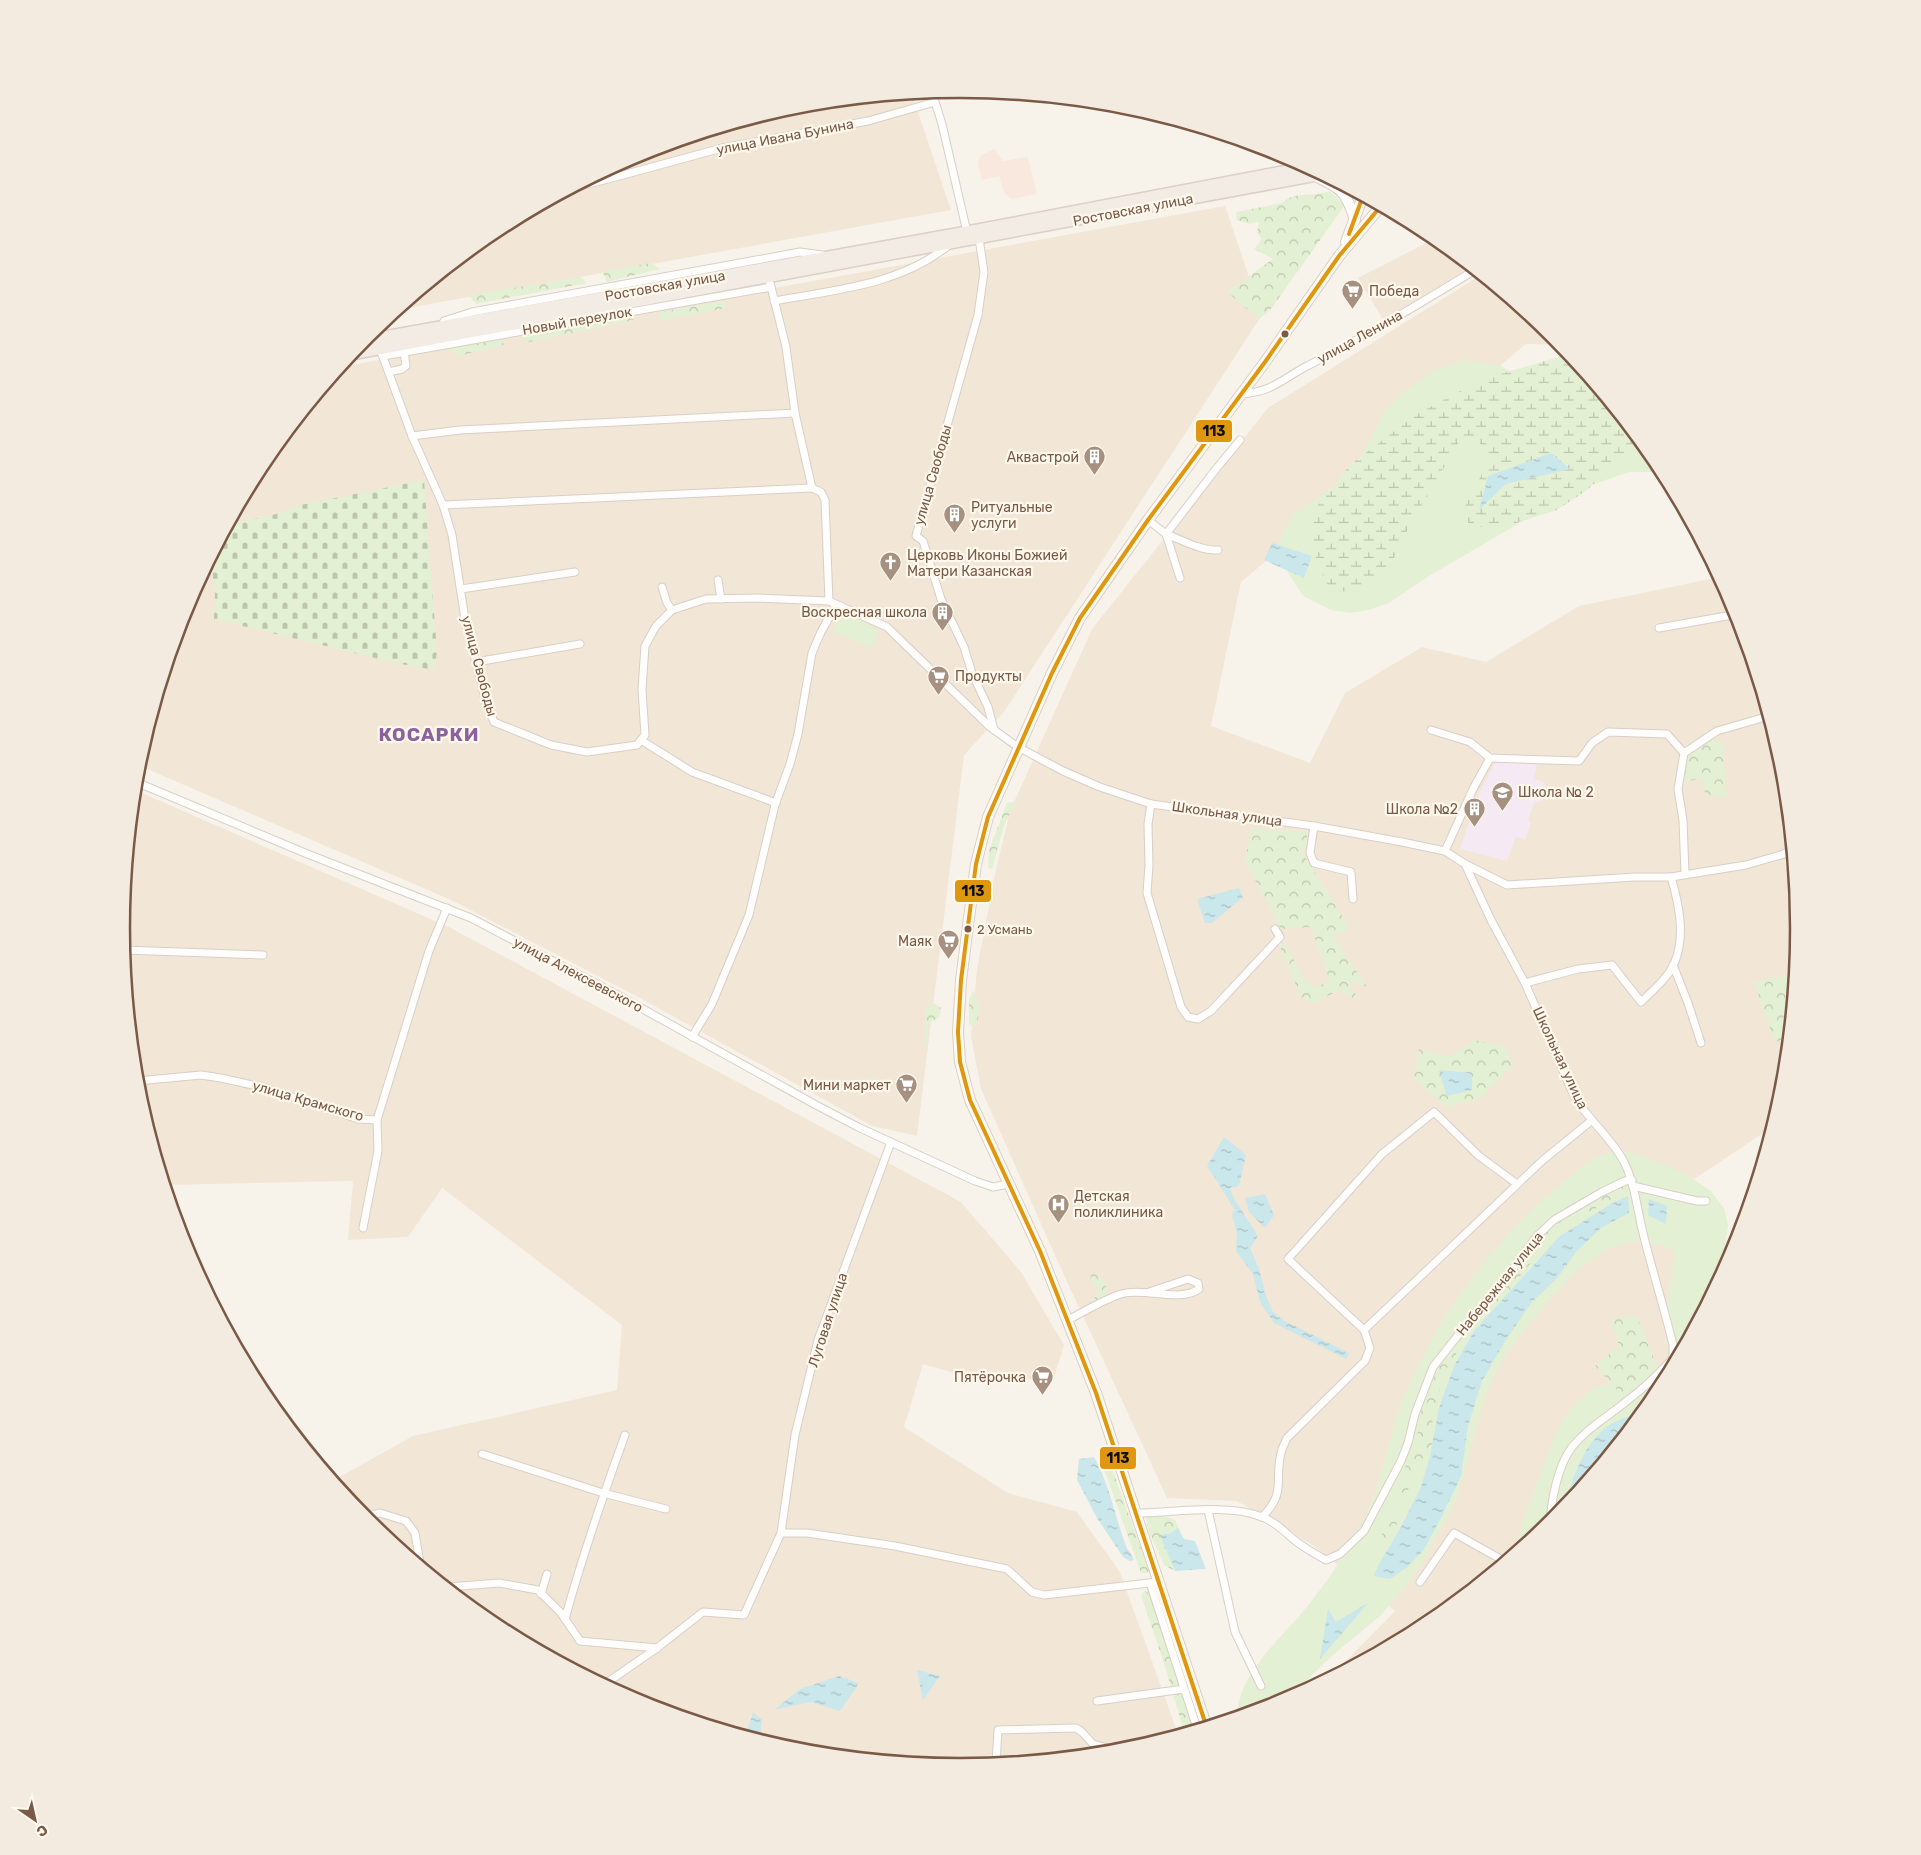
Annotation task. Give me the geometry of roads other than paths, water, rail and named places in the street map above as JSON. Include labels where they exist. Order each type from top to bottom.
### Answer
[{"type":"highway","name":"Ростовская улица","points":[[371,344],[380,348],[412,332],[967,232],[1287,171],[1302,172]]},
{"type":"highway","name":"Ростовская улица","points":[[364,351],[770,282],[951,243],[1307,174]]},
{"type":"main road","points":[[1340,190],[1350,204],[1355,220]]},
{"type":"main road","points":[[1339,256],[1361,201]]},
{"type":"main road","points":[[1204,1720],[1154,1583],[1135,1513],[1096,1393],[1040,1250],[970,1100],[960,1062],[958,1032],[962,980],[976,864],[988,817],[1018,747],[1080,618],[1148,520],[1339,256],[1378,210]]},
{"type":"street","points":[[934,98],[967,232]]},
{"type":"street","name":"улица Ивана Бунина","points":[[597,181],[722,148],[868,121],[935,102]]},
{"type":"street","name":"улица Свободы","points":[[979,238],[984,272],[978,315],[916,536],[923,541],[941,599],[964,647],[972,672],[988,707],[994,730]]},
{"type":"street","name":"Ростовская улица","points":[[774,301],[871,283],[921,263],[942,251],[951,243]]},
{"type":"street","name":"улица Ленина","points":[[1241,394],[1259,393],[1277,385],[1301,369],[1364,338],[1471,273]]},
{"type":"street","points":[[770,282],[786,347],[795,414],[812,488]]},
{"type":"street","name":"Новый переулок","points":[[380,348],[404,351],[770,282]]},
{"type":"street","name":"улица Свободы","points":[[380,348],[412,436],[442,505],[452,535],[466,619],[486,703],[494,722],[551,745],[587,752],[636,745],[641,740]]},
{"type":"street","points":[[389,372],[406,366],[404,351]]},
{"type":"street","points":[[412,436],[460,430],[795,414]]},
{"type":"street","points":[[1166,534],[1240,440]]},
{"type":"street","points":[[442,505],[812,488],[821,492],[825,500],[833,603],[812,653],[798,734],[776,803],[749,915],[712,1004],[692,1036]]},
{"type":"street","points":[[1148,520],[1166,534],[1197,545],[1206,551],[1218,550]]},
{"type":"street","points":[[1166,534],[1180,578]]},
{"type":"street","points":[[461,589],[575,572]]},
{"type":"street","points":[[718,580],[721,599]]},
{"type":"street","points":[[662,587],[667,603],[672,610]]},
{"type":"street","points":[[776,803],[692,772],[641,740],[645,735],[642,689],[645,646],[656,626],[672,610],[706,599],[758,598],[833,603],[861,614],[887,627],[994,730],[1018,747]]},
{"type":"street","points":[[1659,628],[1729,616]]},
{"type":"street","points":[[476,662],[580,644]]},
{"type":"street","points":[[1685,874],[1683,820],[1678,789],[1684,753],[1710,734],[1763,718]]},
{"type":"street","points":[[1431,730],[1470,742],[1490,758],[1579,761],[1592,743],[1608,732],[1667,734],[1684,753]]},
{"type":"street","name":"Школьная улица","points":[[1018,747],[1063,771],[1100,787],[1151,804],[1314,826],[1402,842],[1445,852],[1507,885],[1635,877],[1672,877],[1746,865],[1787,854]]},
{"type":"street","points":[[1445,852],[1473,789],[1490,758]]},
{"type":"street","name":"улица Алексеевского","points":[[143,785],[305,853],[471,918],[517,941],[816,1105],[975,1181],[993,1187],[1009,1184]]},
{"type":"street","points":[[1151,804],[1148,824],[1149,865],[1147,893],[1181,1007],[1188,1017],[1198,1019],[1211,1011],[1280,937],[1275,929]]},
{"type":"street","points":[[1314,826],[1310,853],[1314,863],[1351,872],[1352,899]]},
{"type":"street","name":"Школьная улица","points":[[1465,864],[1491,920],[1525,983],[1575,1098],[1591,1121],[1614,1146],[1624,1163],[1632,1183]]},
{"type":"street","points":[[1525,983],[1578,970],[1612,965],[1641,1002],[1660,984],[1673,965],[1680,938],[1678,900],[1672,877]]},
{"type":"street","name":"улица Крамского","points":[[145,1080],[201,1075],[221,1078],[266,1088],[358,1119],[377,1120],[429,951],[447,908]]},
{"type":"street","points":[[131,950],[263,955]]},
{"type":"street","points":[[1673,965],[1701,1043]]},
{"type":"street","points":[[1262,1517],[1272,1507],[1278,1494],[1280,1454],[1287,1438],[1365,1360],[1370,1348],[1364,1330],[1288,1259],[1382,1154],[1434,1112],[1479,1156],[1517,1184]]},
{"type":"street","points":[[363,1228],[378,1151],[377,1120]]},
{"type":"street","points":[[1364,1330],[1543,1160],[1591,1121]]},
{"type":"street","name":"Луговая улица","points":[[611,1680],[703,1612],[744,1615],[781,1533],[794,1435],[818,1340],[891,1142]]},
{"type":"street","name":"Набережная улица","points":[[1135,1513],[1237,1510],[1262,1517],[1326,1560],[1340,1554],[1364,1531],[1387,1489],[1408,1444],[1415,1414],[1433,1367],[1503,1282],[1537,1236],[1554,1220],[1625,1181],[1632,1183]]},
{"type":"street","points":[[1673,1352],[1673,1344],[1645,1242],[1632,1183],[1697,1201],[1706,1201]]},
{"type":"street","points":[[1068,1320],[1121,1294],[1148,1292],[1184,1295],[1198,1289],[1198,1283],[1188,1279],[1148,1292]]},
{"type":"street","points":[[1553,1508],[1558,1476],[1571,1449],[1588,1430],[1628,1401],[1664,1368]]},
{"type":"street","points":[[565,1619],[603,1493],[625,1435]]},
{"type":"street","points":[[482,1454],[603,1493],[666,1509]]},
{"type":"street","points":[[1208,1510],[1235,1632],[1261,1686]]},
{"type":"street","points":[[374,1514],[380,1513],[406,1520],[415,1533],[419,1557]]},
{"type":"street","points":[[781,1533],[807,1533],[895,1546],[1007,1569],[1032,1592],[1044,1595],[1154,1583],[1195,1723]]},
{"type":"street","points":[[1420,1582],[1454,1533],[1500,1559]]},
{"type":"street","points":[[541,1594],[547,1574]]},
{"type":"street","points":[[455,1586],[499,1583],[538,1590],[565,1619],[580,1641],[656,1648]]},
{"type":"street","points":[[1097,1701],[1184,1689]]},
{"type":"street","points":[[996,1757],[998,1730],[1076,1728],[1093,1744],[1099,1746]]},
{"type":"water","points":[[1551,453],[1570,469],[1506,484],[1479,510],[1488,476]]},
{"type":"water","points":[[1272,543],[1312,556],[1304,578],[1264,560]]},
{"type":"water","points":[[1239,888],[1243,897],[1212,923],[1205,923],[1197,899]]},
{"type":"water","points":[[1439,1070],[1472,1073],[1472,1090],[1447,1096]]},
{"type":"water","points":[[1224,1137],[1246,1155],[1239,1186],[1230,1188],[1233,1197],[1258,1236],[1250,1248],[1273,1312],[1283,1320],[1349,1353],[1346,1359],[1274,1323],[1260,1302],[1253,1274],[1236,1251],[1237,1233],[1232,1214],[1235,1210],[1207,1166]]},
{"type":"water","points":[[1265,1194],[1274,1215],[1265,1228],[1249,1212],[1245,1198]]},
{"type":"water","points":[[1628,1196],[1629,1213],[1601,1228],[1577,1251],[1557,1278],[1531,1303],[1504,1343],[1482,1381],[1468,1426],[1461,1476],[1423,1551],[1407,1567],[1390,1579],[1374,1576],[1421,1487],[1430,1456],[1439,1408],[1454,1366],[1474,1331],[1560,1236],[1611,1204]]},
{"type":"water","points":[[1649,1199],[1667,1206],[1666,1224],[1648,1215]]},
{"type":"water","points":[[1631,1417],[1585,1475],[1570,1491],[1577,1469],[1590,1445],[1607,1427]]},
{"type":"water","points":[[1094,1457],[1108,1490],[1126,1546],[1134,1560],[1130,1561],[1123,1557],[1097,1518],[1077,1480],[1079,1459]]},
{"type":"water","points":[[1178,1528],[1184,1539],[1195,1541],[1206,1569],[1175,1571],[1160,1535],[1171,1533]]},
{"type":"water","points":[[1369,1602],[1320,1659],[1328,1609],[1336,1622]]},
{"type":"water","points":[[917,1670],[940,1676],[923,1700]]},
{"type":"water","points":[[839,1676],[859,1683],[840,1711],[810,1702],[774,1710],[800,1689]]},
{"type":"water","points":[[753,1713],[762,1719],[761,1733],[748,1729]]},
{"type":"place","name":"Победа","points":[[1353,310]]},
{"type":"place","name":"Аквастрой","points":[[1095,476]]},
{"type":"place","name":"Ритуальные услуги","points":[[955,534]]},
{"type":"place","name":"Церковь Иконы Божией Матери Казанская","points":[[891,582]]},
{"type":"place","name":"Воскресная школа","points":[[943,631]]},
{"type":"place","name":"Продукты","points":[[939,695]]},
{"type":"place","name":"Школа № 2","points":[[1502,811]]},
{"type":"place","name":"Школа №2","points":[[1474,828]]},
{"type":"place","name":"2 Усмань","points":[[968,929]]},
{"type":"place","name":"Маяк","points":[[948,960]]},
{"type":"place","name":"Мини маркет","points":[[907,1104]]},
{"type":"place","name":"Детская поликлиника","points":[[1058,1223]]},
{"type":"place","name":"Пятёрочка","points":[[1042,1396]]},
{"type":"district","name":"КОСАРКИ","points":[[429,734]]}]
